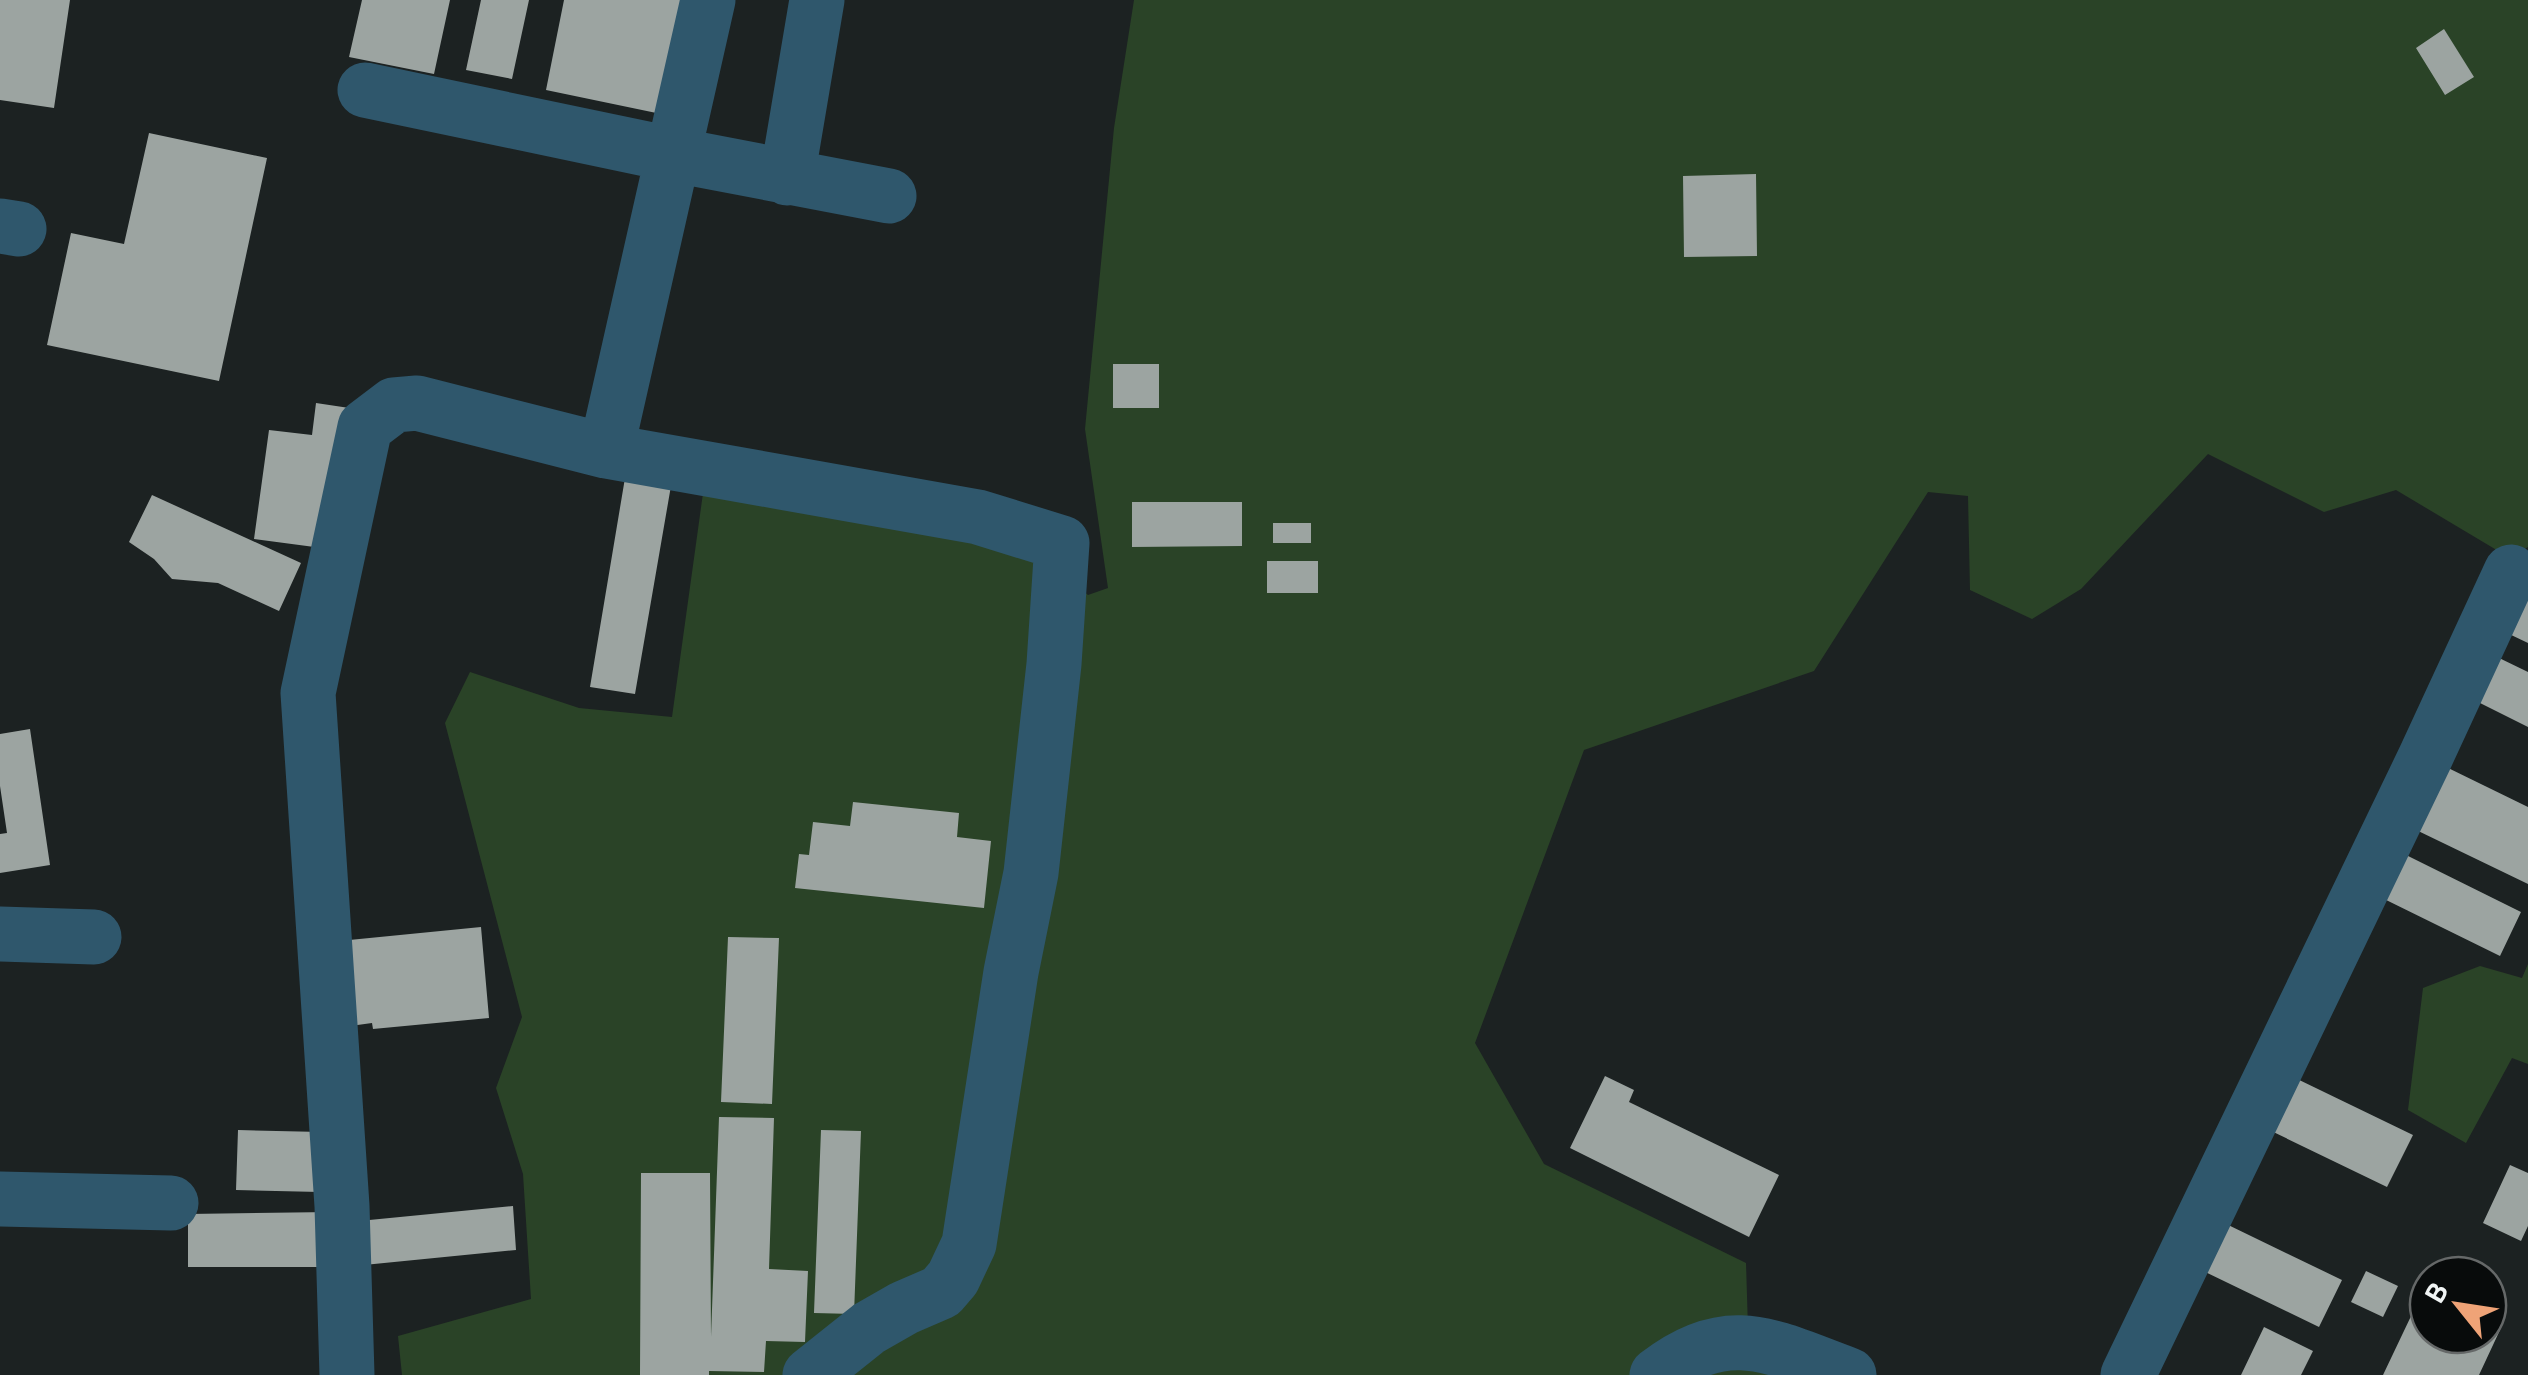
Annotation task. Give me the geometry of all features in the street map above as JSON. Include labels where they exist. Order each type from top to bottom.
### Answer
[{"type":"street","points":[[606,451],[708,0]]},
{"type":"street","points":[[787,178],[818,0]]},
{"type":"street","points":[[365,90],[889,196]]},
{"type":"street","points":[[347,1375],[342,1206],[308,694],[365,427],[394,406],[416,403],[606,451],[966,514],[1062,543],[1054,664],[1031,874],[1011,972],[969,1244],[954,1278],[941,1292],[868,1328],[810,1375]]},
{"type":"street","points":[[2128,1375],[2511,572]]},
{"type":"street","points":[[0,934],[94,936]]},
{"type":"street","points":[[0,1199],[171,1203]]},
{"type":"street","points":[[1657,1375],[1690,1352],[1717,1342],[1761,1343],[1849,1375]]},
{"type":"green space","points":[[1134,0],[2528,0],[2528,547],[2510,558],[2396,490],[2324,512],[2208,454],[2081,589],[2032,619],[1970,590],[1968,496],[1928,492],[1814,671],[1584,750],[1475,1043],[1544,1164],[1746,1263],[1749,1361],[1801,1375],[402,1375],[398,1336],[531,1299],[523,1174],[496,1088],[522,1017],[445,723],[470,672],[579,708],[672,717],[704,486],[1040,554],[1088,595],[1108,588],[1085,429],[1114,128]]},
{"type":"green space","points":[[2528,964],[2528,1064],[2512,1058],[2466,1143],[2408,1110],[2423,988],[2480,966],[2522,978]]},
{"type":"building","points":[[0,0],[70,0],[54,108],[0,100]]},
{"type":"building","points":[[362,0],[450,0],[434,74],[349,57]]},
{"type":"building","points":[[481,0],[529,0],[512,79],[466,70]]},
{"type":"building","points":[[564,0],[689,0],[666,115],[546,90]]},
{"type":"building","points":[[2444,29],[2474,77],[2445,95],[2416,48]]},
{"type":"building","points":[[149,133],[267,158],[219,381],[47,345],[71,233],[124,244]]},
{"type":"building","points":[[1756,174],[1757,256],[1684,257],[1683,176]]},
{"type":"building","points":[[1113,364],[1159,364],[1159,408],[1113,408]]},
{"type":"building","points":[[316,403],[356,409],[337,550],[254,539],[269,430],[312,435]]},
{"type":"building","points":[[626,472],[672,480],[635,694],[590,687]]},
{"type":"building","points":[[152,495],[301,563],[279,611],[218,583],[172,579],[154,559],[129,542]]},
{"type":"building","points":[[1132,502],[1242,502],[1242,546],[1132,547]]},
{"type":"building","points":[[1273,523],[1311,523],[1311,543],[1273,543]]},
{"type":"building","points":[[1267,561],[1318,561],[1318,593],[1267,593]]},
{"type":"building","points":[[2528,590],[2528,643],[2507,633]]},
{"type":"building","points":[[2495,656],[2528,672],[2528,727],[2474,700]]},
{"type":"building","points":[[30,729],[50,865],[0,873],[0,834],[7,833],[0,786],[0,734]]},
{"type":"building","points":[[2442,765],[2528,807],[2528,884],[2412,828]]},
{"type":"building","points":[[853,802],[959,813],[957,837],[991,841],[984,908],[795,888],[799,854],[809,855],[813,822],[850,826]]},
{"type":"building","points":[[2400,852],[2521,912],[2500,956],[2378,896]]},
{"type":"building","points":[[481,927],[489,1018],[373,1029],[372,1023],[343,1027],[329,942]]},
{"type":"building","points":[[728,937],[779,938],[772,1104],[721,1102]]},
{"type":"building","points":[[1605,1076],[1634,1090],[1629,1102],[1779,1175],[1749,1237],[1570,1148]]},
{"type":"building","points":[[2291,1076],[2413,1135],[2387,1187],[2265,1128]]},
{"type":"building","points":[[719,1117],[774,1118],[769,1269],[808,1271],[805,1342],[766,1341],[764,1372],[640,1375],[641,1173],[710,1173],[711,1337]]},
{"type":"building","points":[[238,1130],[322,1132],[320,1192],[236,1190]]},
{"type":"building","points":[[821,1130],[861,1131],[854,1314],[814,1313]]},
{"type":"building","points":[[2510,1165],[2528,1173],[2528,1226],[2521,1241],[2483,1223]]},
{"type":"building","points":[[513,1206],[516,1250],[364,1265],[359,1221]]},
{"type":"building","points":[[331,1212],[331,1267],[188,1267],[188,1214]]},
{"type":"building","points":[[2220,1221],[2342,1280],[2319,1327],[2197,1268]]},
{"type":"building","points":[[2366,1271],[2398,1286],[2383,1317],[2351,1302]]},
{"type":"building","points":[[2408,1322],[2408,1355],[2488,1355],[2479,1375],[2383,1375]]},
{"type":"building","points":[[2264,1327],[2313,1351],[2301,1375],[2241,1375]]}]
